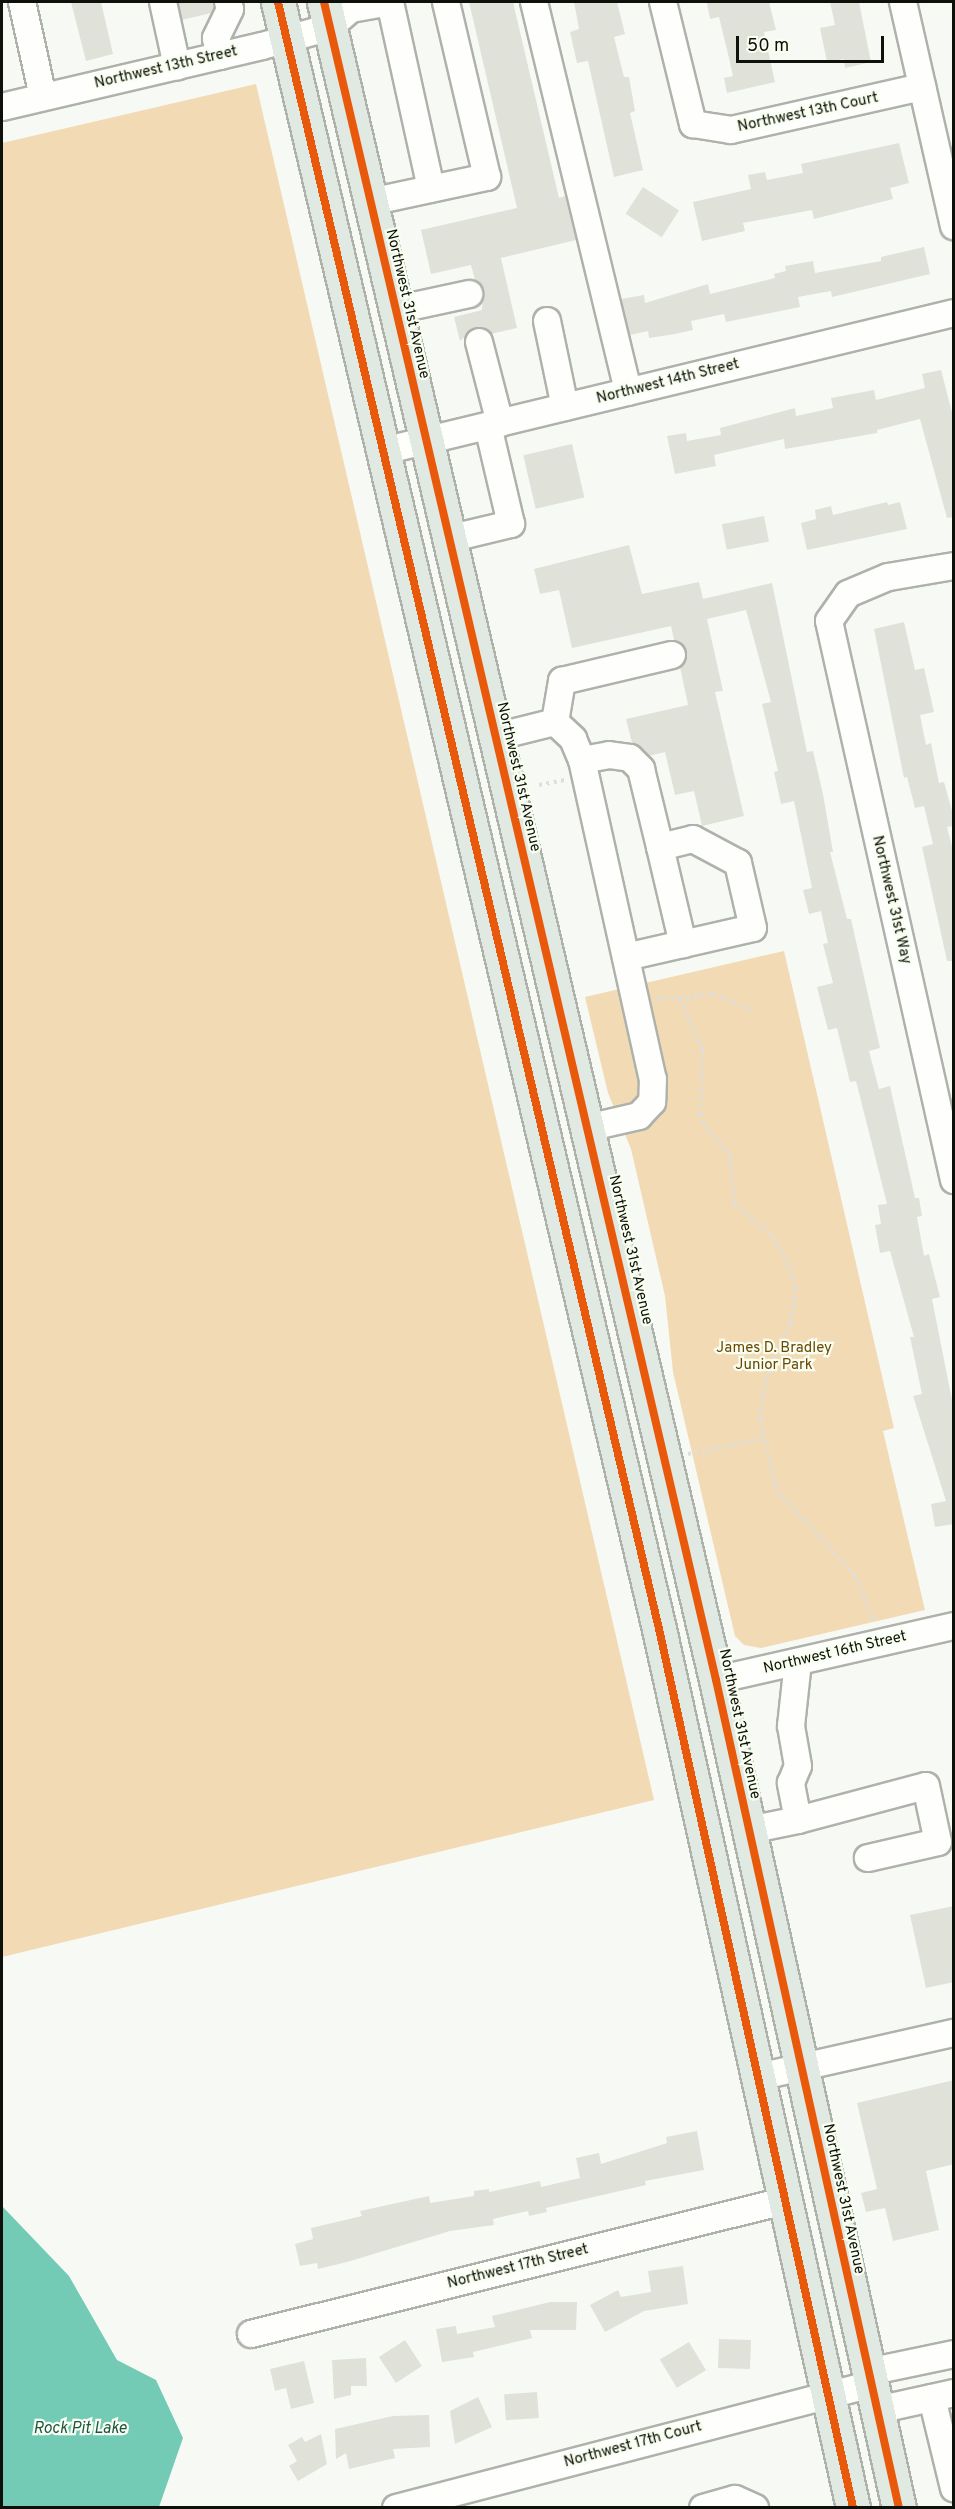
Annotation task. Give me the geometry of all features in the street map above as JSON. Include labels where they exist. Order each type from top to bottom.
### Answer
[{"type":"main road","points":[[278,2],[661,1638],[825,2394],[853,2508]]},
{"type":"main road","name":"Northwest 31st Avenue","points":[[327,14],[716,1680],[899,2508]]},
{"type":"main road","points":[[661,1638],[677,1663],[695,1675],[716,1680]]},
{"type":"street","points":[[22,2],[43,97]]},
{"type":"street","points":[[163,2],[177,66]]},
{"type":"street","points":[[220,56],[216,38],[230,9],[228,2]]},
{"type":"street","points":[[327,14],[351,9],[360,4],[389,2],[430,189]]},
{"type":"street","points":[[370,202],[487,177],[446,2]]},
{"type":"street","points":[[534,2],[628,392]]},
{"type":"street","name":"Northwest 13th Court","points":[[663,2],[693,124],[731,130],[922,87]]},
{"type":"street","points":[[903,2],[954,226]]},
{"type":"street","name":"Northwest 13th Street","points":[[2,107],[286,39],[327,14]]},
{"type":"street","points":[[395,310],[469,294]]},
{"type":"street","name":"Northwest 14th Street","points":[[383,451],[954,313]]},
{"type":"street","points":[[547,321],[565,407]]},
{"type":"street","points":[[448,539],[512,524],[479,342]]},
{"type":"street","name":"Northwest 31st Way","points":[[954,566],[888,577],[848,594],[829,621],[954,1180]]},
{"type":"street","points":[[555,722],[562,681],[672,655]]},
{"type":"street","points":[[495,737],[555,722]]},
{"type":"street","points":[[555,722],[573,739],[575,770],[626,957],[653,1079],[652,1102],[639,1116],[587,1128]]},
{"type":"street","points":[[575,770],[609,755],[630,758],[641,769],[683,944]]},
{"type":"street","points":[[626,957],[753,928],[738,863],[693,839],[660,847]]},
{"type":"street","name":"Northwest 16th Street","points":[[716,1680],[954,1626]]},
{"type":"street","points":[[798,1662],[791,1726],[798,1767],[791,1783],[798,1820]]},
{"type":"street","points":[[749,1830],[798,1820],[926,1786],[938,1842],[868,1858]]},
{"type":"street","points":[[758,2077],[954,2033]]},
{"type":"street","name":"Northwest 17th Street","points":[[251,2334],[784,2201]]},
{"type":"street","points":[[872,2389],[954,2354]]},
{"type":"street","points":[[872,2389],[943,2395],[954,2488]]},
{"type":"street","name":"Northwest 17th Court","points":[[396,2508],[441,2502],[825,2394],[872,2389]]},
{"type":"street","points":[[703,2508],[735,2499],[755,2508]]},
{"type":"path","points":[[539,785],[575,770]]},
{"type":"path","points":[[646,1001],[668,996],[680,999],[713,993],[754,1011]]},
{"type":"path","points":[[680,999],[703,1051],[700,1113],[705,1126],[729,1155],[734,1203],[773,1237],[791,1270],[795,1289],[791,1323],[766,1379],[762,1439],[777,1491],[855,1575],[874,1626]]},
{"type":"path","points":[[687,1454],[762,1439]]},
{"type":"green space","points":[[256,84],[654,1800],[2,1957],[2,143]]},
{"type":"green space","name":"James D. Bradley Junior Park","points":[[784,951],[894,1428],[883,1431],[925,1610],[761,1648],[744,1645],[735,1636],[673,1372],[665,1296],[631,1149],[608,1093],[585,997]]},
{"type":"water","name":"Rock Pit Lake","points":[[2,2206],[69,2276],[117,2360],[156,2380],[183,2438],[159,2507],[2,2507]]},
{"type":"building","points":[[71,2],[101,2],[113,54],[86,61]]},
{"type":"building","points":[[178,2],[213,2],[214,8],[211,13],[182,20]]},
{"type":"building","points":[[469,2],[513,2],[559,198],[565,196],[576,240],[501,258],[517,328],[491,334],[476,327],[460,341],[454,317],[482,310],[483,290],[475,280],[471,265],[431,274],[421,230],[517,208]]},
{"type":"building","points":[[574,2],[617,2],[625,34],[614,37],[624,77],[629,77],[635,111],[630,113],[643,170],[614,177],[588,61],[577,63],[570,32],[579,29]]},
{"type":"building","points":[[769,2],[776,30],[764,32],[775,82],[727,93],[724,78],[733,76],[719,17],[710,19],[707,3]]},
{"type":"building","points":[[830,2],[859,2],[871,62],[845,68],[844,59],[827,62],[820,28],[835,25]]},
{"type":"building","points":[[899,143],[909,183],[890,188],[893,199],[814,219],[812,210],[743,223],[745,231],[702,241],[693,202],[751,189],[748,175],[765,172],[767,180],[803,173],[801,164]]},
{"type":"building","points":[[643,187],[679,210],[662,237],[626,214]]},
{"type":"building","points":[[924,247],[930,274],[832,297],[831,291],[798,297],[800,307],[726,322],[724,314],[691,321],[693,330],[675,334],[649,338],[648,331],[630,335],[621,299],[644,295],[645,303],[708,284],[710,294],[775,278],[774,274],[786,271],[785,266],[813,261],[815,273],[881,261],[881,257]]},
{"type":"building","points":[[941,370],[954,420],[954,517],[947,518],[920,419],[877,430],[877,433],[785,449],[784,439],[714,455],[716,466],[675,474],[667,436],[686,433],[687,441],[721,435],[720,428],[795,408],[796,416],[833,408],[831,398],[874,390],[876,400],[925,388],[922,374]]},
{"type":"building","points":[[572,444],[584,498],[536,509],[523,455]]},
{"type":"building","points":[[887,502],[888,505],[900,502],[907,529],[807,550],[801,523],[816,519],[815,510],[831,506],[833,515]]},
{"type":"building","points":[[764,516],[769,542],[727,550],[722,524]]},
{"type":"building","points":[[629,545],[642,594],[699,582],[703,599],[772,583],[807,752],[813,751],[823,794],[833,852],[830,852],[847,919],[851,919],[880,1048],[869,1051],[879,1089],[890,1086],[915,1198],[919,1198],[922,1216],[917,1217],[924,1256],[929,1254],[940,1297],[932,1299],[954,1410],[954,1524],[935,1527],[931,1504],[946,1501],[913,1396],[922,1394],[910,1337],[914,1337],[890,1251],[880,1253],[875,1225],[881,1224],[878,1205],[887,1204],[856,1081],[850,1082],[837,1028],[828,1030],[817,987],[833,983],[823,944],[828,943],[821,911],[809,914],[803,890],[812,888],[794,801],[781,804],[774,772],[778,771],[762,704],[771,702],[746,610],[707,619],[723,691],[715,692],[744,816],[702,826],[694,791],[675,795],[665,752],[649,756],[632,743],[626,719],[688,705],[680,667],[687,652],[674,640],[671,626],[572,648],[559,590],[540,594],[534,569]]},
{"type":"building","points":[[904,622],[915,670],[924,668],[934,712],[920,715],[926,745],[931,743],[939,783],[944,782],[954,818],[954,826],[947,827],[954,854],[954,961],[947,961],[922,847],[933,844],[924,806],[915,808],[907,777],[904,778],[874,629]]},
{"type":"building","points":[[954,1906],[954,1982],[926,1988],[910,1915]]},
{"type":"building","points":[[954,2080],[954,2164],[926,2171],[939,2230],[893,2241],[885,2208],[866,2212],[861,2193],[877,2189],[857,2103]]},
{"type":"building","points":[[697,2131],[704,2170],[645,2181],[646,2185],[546,2208],[547,2212],[529,2216],[528,2211],[493,2219],[494,2225],[450,2231],[318,2269],[317,2263],[300,2266],[295,2244],[313,2239],[311,2228],[362,2216],[360,2211],[429,2196],[430,2203],[474,2196],[474,2191],[489,2189],[489,2192],[540,2181],[541,2187],[580,2178],[576,2158],[599,2153],[601,2164],[667,2143],[666,2137]]},
{"type":"building","points":[[683,2266],[688,2304],[644,2311],[605,2332],[590,2305],[618,2290],[621,2297],[651,2292],[648,2271]]},
{"type":"building","points":[[550,2302],[577,2302],[576,2330],[530,2330],[532,2338],[473,2352],[474,2357],[442,2362],[436,2329],[456,2326],[457,2334],[495,2327],[492,2316]]},
{"type":"building","points":[[719,2339],[751,2340],[750,2369],[718,2368]]},
{"type":"building","points":[[405,2340],[422,2366],[396,2383],[379,2357]]},
{"type":"building","points":[[689,2342],[706,2370],[677,2388],[660,2360]]},
{"type":"building","points":[[366,2358],[367,2386],[351,2386],[351,2395],[334,2399],[332,2360]]},
{"type":"building","points":[[304,2361],[314,2403],[291,2409],[286,2388],[275,2391],[270,2369]]},
{"type":"building","points":[[537,2392],[539,2418],[506,2420],[504,2394]]},
{"type":"building","points":[[478,2397],[492,2427],[455,2444],[450,2411]]},
{"type":"building","points":[[429,2415],[430,2447],[393,2449],[395,2458],[349,2469],[346,2453],[336,2459],[335,2429],[393,2416]]},
{"type":"building","points":[[321,2434],[327,2464],[298,2481],[289,2466],[297,2461],[288,2445],[302,2437],[305,2442]]},
{"type":"cycle path","points":[[278,2],[661,1638],[853,2508]]},
{"type":"cycle path","points":[[324,2],[716,1680],[899,2508]]}]
